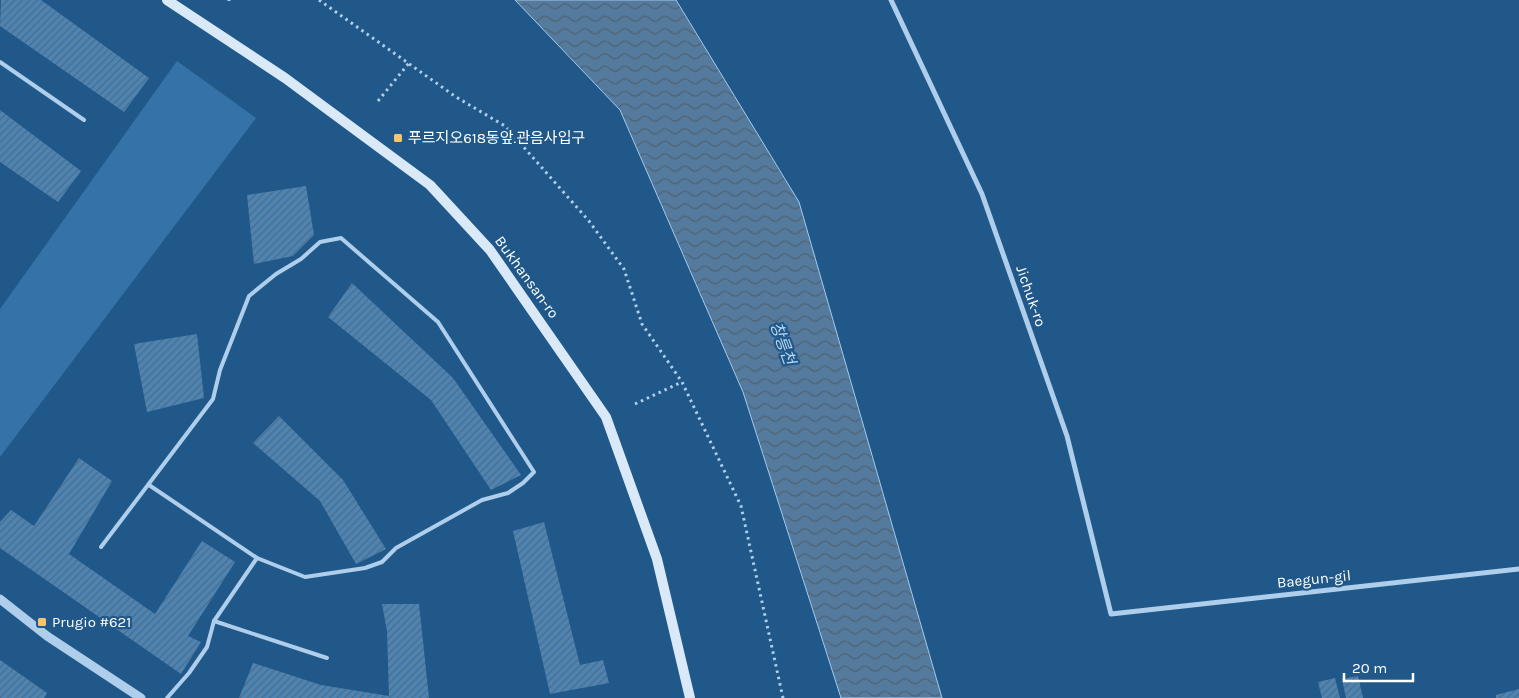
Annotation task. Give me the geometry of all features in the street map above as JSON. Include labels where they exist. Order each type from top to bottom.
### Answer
[{"type":"main road","name":"Bukhansan-ro","points":[[167,0],[285,78],[430,185],[490,250],[606,417],[657,559],[690,698]]},
{"type":"street","name":"Jichuk-ro","points":[[891,0],[982,194],[1067,436],[1111,614]]},
{"type":"street","name":"Baegun-gil","points":[[1111,614],[1519,570]]},
{"type":"street","points":[[0,599],[47,636],[141,698]]},
{"type":"lane","points":[[0,62],[84,120]]},
{"type":"lane","points":[[101,547],[213,399],[220,370],[249,296],[276,274],[301,260],[320,242],[340,238],[438,322],[534,472],[523,483],[508,493],[482,500],[396,548],[382,562],[366,568],[305,577],[257,558],[149,485]]},
{"type":"lane","points":[[167,698],[189,673],[207,647],[214,621],[257,558]]},
{"type":"lane","points":[[214,621],[327,658]]},
{"type":"path","points":[[319,0],[456,97],[505,126],[589,221],[624,269],[642,324],[682,382],[741,506],[783,698]]},
{"type":"path","points":[[378,101],[409,63]]},
{"type":"path","points":[[635,404],[682,382]]},
{"type":"shaded area","points":[[177,61],[256,118],[0,457],[0,309]]},
{"type":"water","name":"창릉천","points":[[515,0],[676,0],[799,202],[942,698],[841,698],[743,392],[620,110]]},
{"type":"building","points":[[1,0],[41,0],[149,78],[124,112],[0,26]]},
{"type":"building","points":[[0,110],[81,171],[58,202],[0,162]]},
{"type":"building","points":[[306,186],[314,235],[293,256],[254,264],[247,195]]},
{"type":"building","points":[[352,283],[453,378],[521,475],[491,490],[431,400],[328,317]]},
{"type":"building","points":[[197,334],[204,398],[147,412],[134,344]]},
{"type":"building","points":[[279,416],[343,480],[386,549],[356,564],[320,501],[253,443]]},
{"type":"building","points":[[79,458],[112,481],[69,554],[155,614],[202,541],[235,562],[188,636],[201,642],[181,674],[0,548],[0,522],[11,510],[34,526]]},
{"type":"building","points":[[544,522],[580,665],[603,660],[609,683],[550,694],[513,531]]},
{"type":"building","points":[[382,604],[419,604],[429,698],[239,698],[253,663],[321,685],[389,696],[387,631]]},
{"type":"building","points":[[0,660],[47,693],[44,698],[0,698]]},
{"type":"building","points":[[1358,676],[1363,698],[1346,698],[1342,679]]},
{"type":"building","points":[[1335,678],[1340,698],[1322,698],[1318,682]]},
{"type":"building","points":[[1519,689],[1519,698],[1496,698],[1496,695]]},
{"type":"place","name":"푸르지오618동앞.관음사입구","points":[[398,138]]},
{"type":"place","name":"Prugio #621","points":[[42,622]]}]
